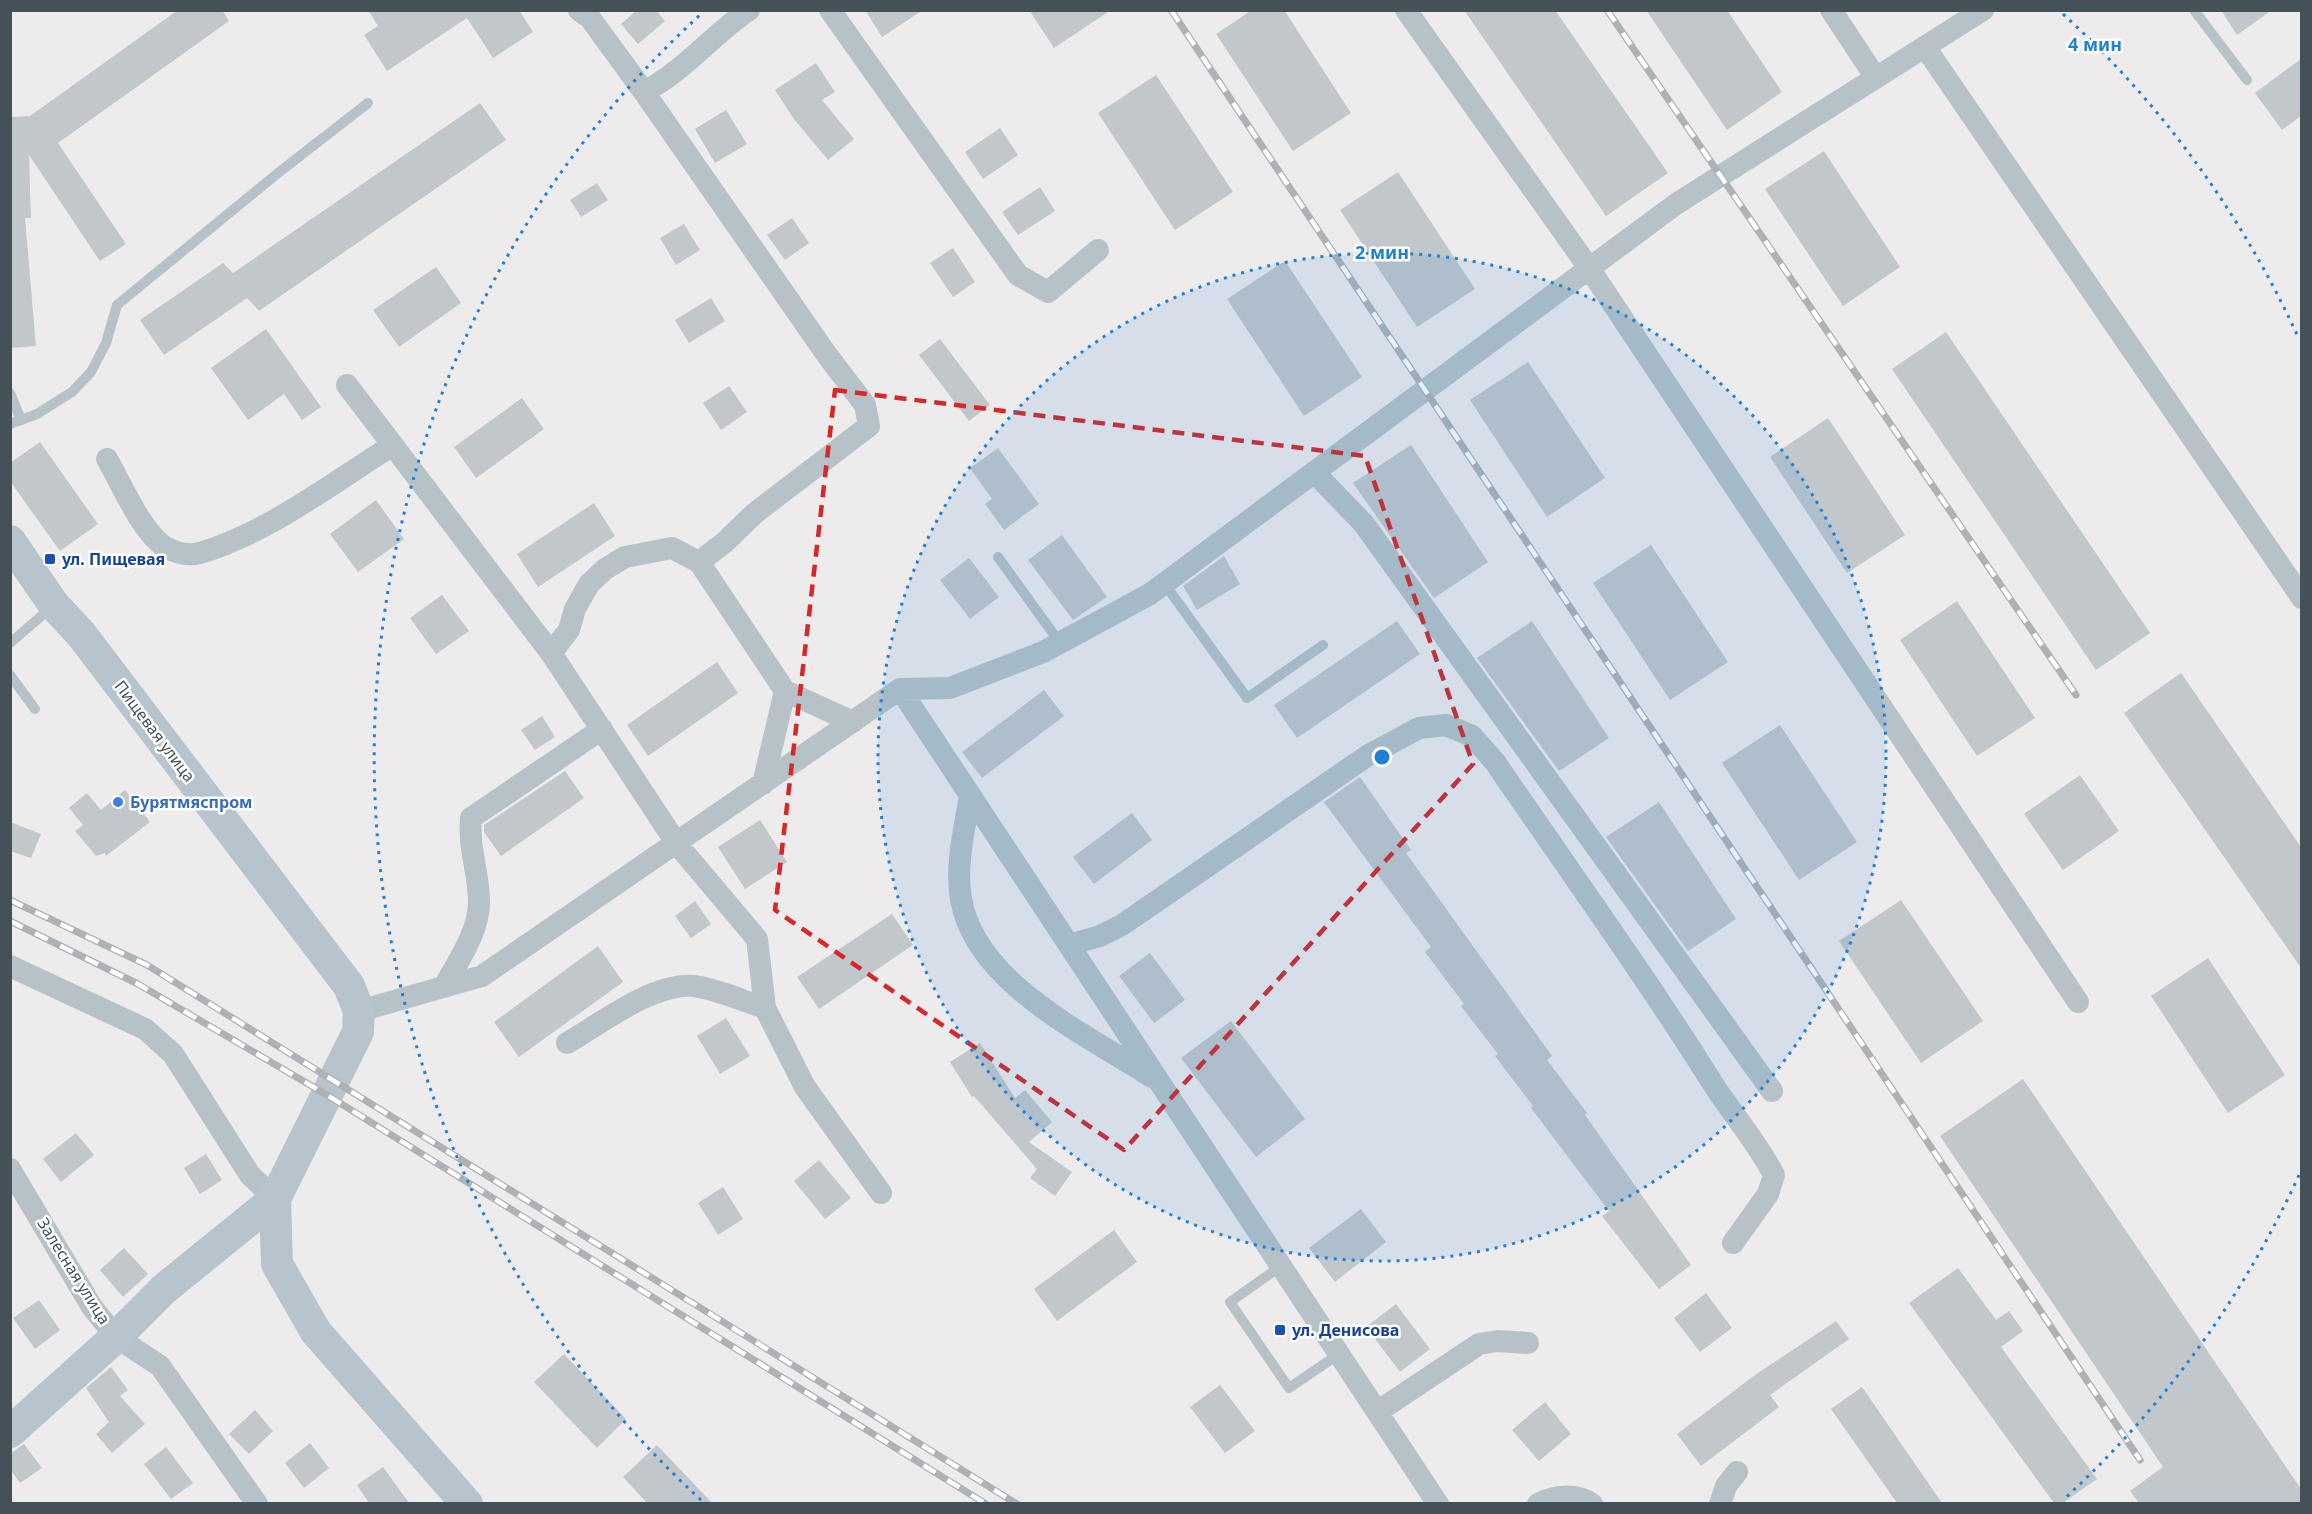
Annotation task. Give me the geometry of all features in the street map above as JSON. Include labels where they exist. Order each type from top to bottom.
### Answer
[{"type":"main road","name":"Пищевая улица","points":[[10,541],[54,605],[81,634],[349,986],[359,1011]]},
{"type":"main road","points":[[10,1432],[116,1337],[164,1289],[276,1199],[358,1032],[359,1011]]},
{"type":"main road","points":[[276,1199],[278,1264],[316,1332],[467,1503]]},
{"type":"street","points":[[579,10],[590,18],[644,92],[826,355],[865,405],[869,426],[755,513],[726,542],[699,562]]},
{"type":"street","points":[[644,92],[664,82],[701,48],[749,10]]},
{"type":"street","points":[[830,10],[1018,275],[1048,292],[1098,250]]},
{"type":"street","points":[[1406,10],[1588,268],[2078,1002]]},
{"type":"street","points":[[1831,10],[1876,78]]},
{"type":"street","points":[[359,1011],[482,976],[900,689],[950,688],[1060,643],[1150,594],[1676,204],[1983,10]]},
{"type":"street","points":[[1925,47],[2301,598]]},
{"type":"street","points":[[347,385],[551,653],[677,844],[758,939],[765,1008],[805,1087],[881,1193]]},
{"type":"street","points":[[107,459],[150,533],[163,546],[178,554],[199,553],[262,526],[393,445]]},
{"type":"street","points":[[1314,472],[1364,524],[1772,1090]]},
{"type":"street","points":[[551,653],[569,630],[575,609],[589,584],[605,569],[625,557],[672,548],[699,562],[785,691],[853,722]]},
{"type":"street","points":[[900,689],[1438,1503]]},
{"type":"street","points":[[763,784],[785,691]]},
{"type":"street","points":[[1069,945],[1100,936],[1122,925],[1367,756],[1419,728],[1446,725],[1472,736],[1495,762],[1686,1041],[1735,1118],[1761,1149],[1774,1175],[1768,1194],[1733,1243]]},
{"type":"street","points":[[444,987],[476,926],[479,902],[469,835],[471,818],[602,729]]},
{"type":"street","points":[[970,795],[961,854],[961,899],[976,939],[1008,981],[1160,1082]]},
{"type":"street","points":[[10,966],[146,1029],[173,1054],[250,1175],[276,1199]]},
{"type":"street","points":[[567,1043],[650,995],[670,989],[693,986],[765,1008]]},
{"type":"street","name":"Залесная улица","points":[[10,1169],[92,1307],[116,1337],[160,1366],[257,1503]]},
{"type":"street","points":[[1377,1412],[1479,1344],[1497,1341],[1527,1343]]},
{"type":"street","points":[[1720,1503],[1725,1486],[1737,1472]]},
{"type":"street","points":[[1538,1503],[1550,1497],[1582,1497],[1592,1503]]},
{"type":"lane","points":[[2194,10],[2247,80]]},
{"type":"lane","points":[[10,424],[37,414],[72,393],[91,372],[106,343],[117,305],[278,173],[368,103]]},
{"type":"lane","points":[[10,393],[21,420]]},
{"type":"lane","points":[[998,557],[1060,643]]},
{"type":"lane","points":[[1164,583],[1247,698],[1323,645]]},
{"type":"lane","points":[[10,643],[54,605]]},
{"type":"lane","points":[[10,675],[35,709]]},
{"type":"lane","points":[[1281,1266],[1230,1302],[1289,1388],[1339,1354]]},
{"type":"highlighted area","points":[[835,390],[1365,456],[1473,764],[1124,1150],[775,910]]},
{"type":"building","points":[[178,10],[222,10],[229,21],[58,143],[126,244],[100,261],[29,155],[31,218],[25,218],[36,346],[10,348],[10,117],[30,116]]},
{"type":"building","points":[[368,10],[519,10],[533,32],[493,58],[467,18],[387,71],[364,35],[378,26]]},
{"type":"building","points":[[637,10],[656,10],[665,21],[638,44],[621,24]]},
{"type":"building","points":[[865,10],[923,10],[882,37]]},
{"type":"building","points":[[1029,10],[1111,10],[1054,48]]},
{"type":"building","points":[[1252,10],[1284,10],[1351,113],[1293,151],[1216,34]]},
{"type":"building","points":[[1464,10],[1555,10],[1668,173],[1606,216]]},
{"type":"building","points":[[1646,10],[1727,10],[1782,92],[1727,130]]},
{"type":"building","points":[[2221,10],[2272,10],[2237,35]]},
{"type":"building","points":[[2301,59],[2301,116],[2282,130],[2255,93]]},
{"type":"building","points":[[816,63],[835,92],[822,100],[854,139],[828,160],[794,119],[775,90]]},
{"type":"building","points":[[1156,75],[1233,192],[1175,230],[1098,113]]},
{"type":"building","points":[[480,103],[506,140],[259,311],[247,298],[164,355],[140,320],[223,263],[233,273]]},
{"type":"building","points":[[726,110],[747,144],[715,163],[695,129]]},
{"type":"building","points":[[1000,128],[1018,155],[983,179],[965,152]]},
{"type":"building","points":[[1824,151],[1900,267],[1843,306],[1765,189]]},
{"type":"building","points":[[1398,172],[1475,289],[1417,327],[1340,210]]},
{"type":"building","points":[[597,183],[608,200],[581,217],[570,200]]},
{"type":"building","points":[[1040,187],[1055,211],[1018,235],[1002,212]]},
{"type":"building","points":[[792,218],[809,243],[785,260],[767,235]]},
{"type":"building","points":[[684,224],[700,250],[676,265],[660,238]]},
{"type":"building","points":[[953,248],[975,282],[953,297],[930,263]]},
{"type":"building","points":[[1285,261],[1362,377],[1304,416],[1227,299]]},
{"type":"building","points":[[436,267],[461,303],[399,347],[373,310]]},
{"type":"building","points":[[711,298],[725,321],[689,343],[675,320]]},
{"type":"building","points":[[266,329],[321,407],[302,420],[284,394],[248,420],[211,368]]},
{"type":"building","points":[[1946,332],[2150,633],[2096,670],[1892,369]]},
{"type":"building","points":[[940,339],[990,405],[969,421],[919,355]]},
{"type":"building","points":[[1528,362],[1605,478],[1547,517],[1470,400]]},
{"type":"building","points":[[729,386],[747,412],[721,430],[703,403]]},
{"type":"building","points":[[522,398],[544,429],[476,478],[454,447]]},
{"type":"building","points":[[1828,418],[1905,535],[1847,573],[1770,457]]},
{"type":"building","points":[[40,442],[98,524],[60,551],[10,481],[10,463]]},
{"type":"building","points":[[1411,445],[1488,562],[1434,598],[1353,483]]},
{"type":"building","points":[[998,448],[1039,504],[1004,530],[985,504],[992,499],[970,468]]},
{"type":"building","points":[[376,500],[404,539],[358,572],[330,534]]},
{"type":"building","points":[[594,503],[615,536],[538,587],[517,554]]},
{"type":"building","points":[[1062,535],[1107,597],[1073,620],[1028,560]]},
{"type":"building","points":[[1651,545],[1728,662],[1670,700],[1593,583]]},
{"type":"building","points":[[1224,556],[1240,584],[1197,610],[1183,586]]},
{"type":"building","points":[[969,558],[999,597],[970,619],[940,580]]},
{"type":"building","points":[[442,595],[469,631],[436,654],[410,618]]},
{"type":"building","points":[[1957,601],[2035,718],[1977,756],[1900,640]]},
{"type":"building","points":[[1397,621],[1420,654],[1297,738],[1274,705]]},
{"type":"building","points":[[1532,621],[1609,738],[1559,771],[1477,658]]},
{"type":"building","points":[[717,662],[738,693],[648,756],[627,725]]},
{"type":"building","points":[[2181,673],[2301,847],[2301,968],[2124,713]]},
{"type":"building","points":[[1044,690],[1064,716],[982,778],[962,752]]},
{"type":"building","points":[[542,716],[555,737],[535,750],[521,730]]},
{"type":"building","points":[[1780,725],[1857,842],[1799,880],[1722,763]]},
{"type":"building","points":[[565,771],[584,798],[501,856],[484,832],[484,825]]},
{"type":"building","points":[[2080,775],[2119,831],[2063,870],[2024,814]]},
{"type":"building","points":[[1360,777],[1411,850],[1406,853],[1552,1056],[1547,1060],[1587,1113],[1585,1115],[1691,1265],[1659,1289],[1602,1216],[1609,1211],[1531,1108],[1533,1106],[1495,1056],[1498,1054],[1461,1006],[1464,1004],[1425,952],[1431,947],[1324,802]]},
{"type":"building","points":[[125,790],[150,822],[106,856],[105,853],[96,856],[75,831],[83,825],[69,808],[87,793],[101,810]]},
{"type":"building","points":[[1659,802],[1736,919],[1688,951],[1606,837]]},
{"type":"building","points":[[1132,813],[1152,840],[1094,884],[1073,857]]},
{"type":"building","points":[[760,820],[787,862],[745,889],[718,847]]},
{"type":"building","points":[[10,822],[41,834],[31,858],[10,851]]},
{"type":"building","points":[[1901,900],[1983,1021],[1921,1063],[1839,941]]},
{"type":"building","points":[[695,901],[711,924],[691,938],[675,916]]},
{"type":"building","points":[[892,914],[913,945],[819,1009],[797,977]]},
{"type":"building","points":[[598,946],[623,982],[519,1057],[494,1022]]},
{"type":"building","points":[[1150,953],[1185,1000],[1154,1023],[1119,976]]},
{"type":"building","points":[[2208,958],[2285,1075],[2228,1113],[2151,996]]},
{"type":"building","points":[[726,1018],[750,1056],[720,1074],[697,1036]]},
{"type":"building","points":[[1231,1021],[1305,1119],[1256,1157],[1181,1058]]},
{"type":"building","points":[[980,1043],[1015,1098],[1025,1090],[1052,1122],[1029,1142],[1072,1172],[1055,1196],[1030,1178],[1037,1169],[974,1096],[972,1097],[950,1062]]},
{"type":"building","points":[[2023,1079],[2301,1489],[2301,1503],[2139,1503],[2130,1491],[2163,1467],[1940,1136]]},
{"type":"building","points":[[76,1133],[94,1155],[61,1182],[43,1159]]},
{"type":"building","points":[[206,1154],[222,1180],[200,1194],[184,1168]]},
{"type":"building","points":[[819,1160],[851,1198],[825,1219],[794,1181]]},
{"type":"building","points":[[723,1187],[743,1219],[718,1235],[698,1203]]},
{"type":"building","points":[[1361,1209],[1386,1242],[1335,1282],[1309,1248]]},
{"type":"building","points":[[1114,1230],[1137,1262],[1057,1321],[1034,1289]]},
{"type":"building","points":[[124,1248],[148,1274],[123,1297],[100,1270]]},
{"type":"building","points":[[1958,1268],[1996,1320],[2009,1311],[2023,1331],[2001,1347],[2097,1479],[2063,1503],[2054,1503],[1909,1303]]},
{"type":"building","points":[[1706,1293],[1732,1328],[1700,1352],[1674,1318]]},
{"type":"building","points":[[39,1300],[60,1330],[35,1349],[13,1318]]},
{"type":"building","points":[[1396,1304],[1430,1349],[1400,1372],[1366,1327]]},
{"type":"building","points":[[1836,1321],[1849,1339],[1770,1395],[1779,1407],[1701,1466],[1677,1434],[1755,1375]]},
{"type":"building","points":[[564,1354],[626,1419],[597,1448],[534,1382]]},
{"type":"building","points":[[111,1367],[128,1390],[120,1396],[145,1424],[112,1453],[96,1434],[109,1422],[86,1388]]},
{"type":"building","points":[[1220,1385],[1255,1431],[1225,1453],[1190,1407]]},
{"type":"building","points":[[1862,1387],[1942,1503],[1897,1503],[1831,1409]]},
{"type":"building","points":[[1545,1402],[1571,1434],[1539,1461],[1512,1430]]},
{"type":"building","points":[[255,1410],[273,1431],[249,1454],[229,1434]]},
{"type":"building","points":[[310,1443],[329,1468],[304,1488],[285,1463]]},
{"type":"building","points":[[24,1444],[42,1468],[20,1483],[10,1469],[10,1454]]},
{"type":"building","points":[[657,1445],[712,1503],[647,1503],[623,1477]]},
{"type":"building","points":[[166,1447],[193,1483],[171,1499],[144,1464]]},
{"type":"building","points":[[383,1467],[409,1503],[369,1503],[357,1485]]},
{"type":"railway","points":[[1171,10],[2140,1460]]},
{"type":"railway","points":[[1607,10],[2076,695]]},
{"type":"railway","points":[[10,900],[147,965],[1017,1504]]},
{"type":"railway","points":[[10,921],[138,984],[327,1095],[986,1504]]},
{"type":"place","name":"ул. Пищевая","points":[[50,559]]},
{"type":"place","name":"Бурятмяспром","points":[[118,802]]},
{"type":"place","name":"ул. Денисова","points":[[1280,1330]]}]
